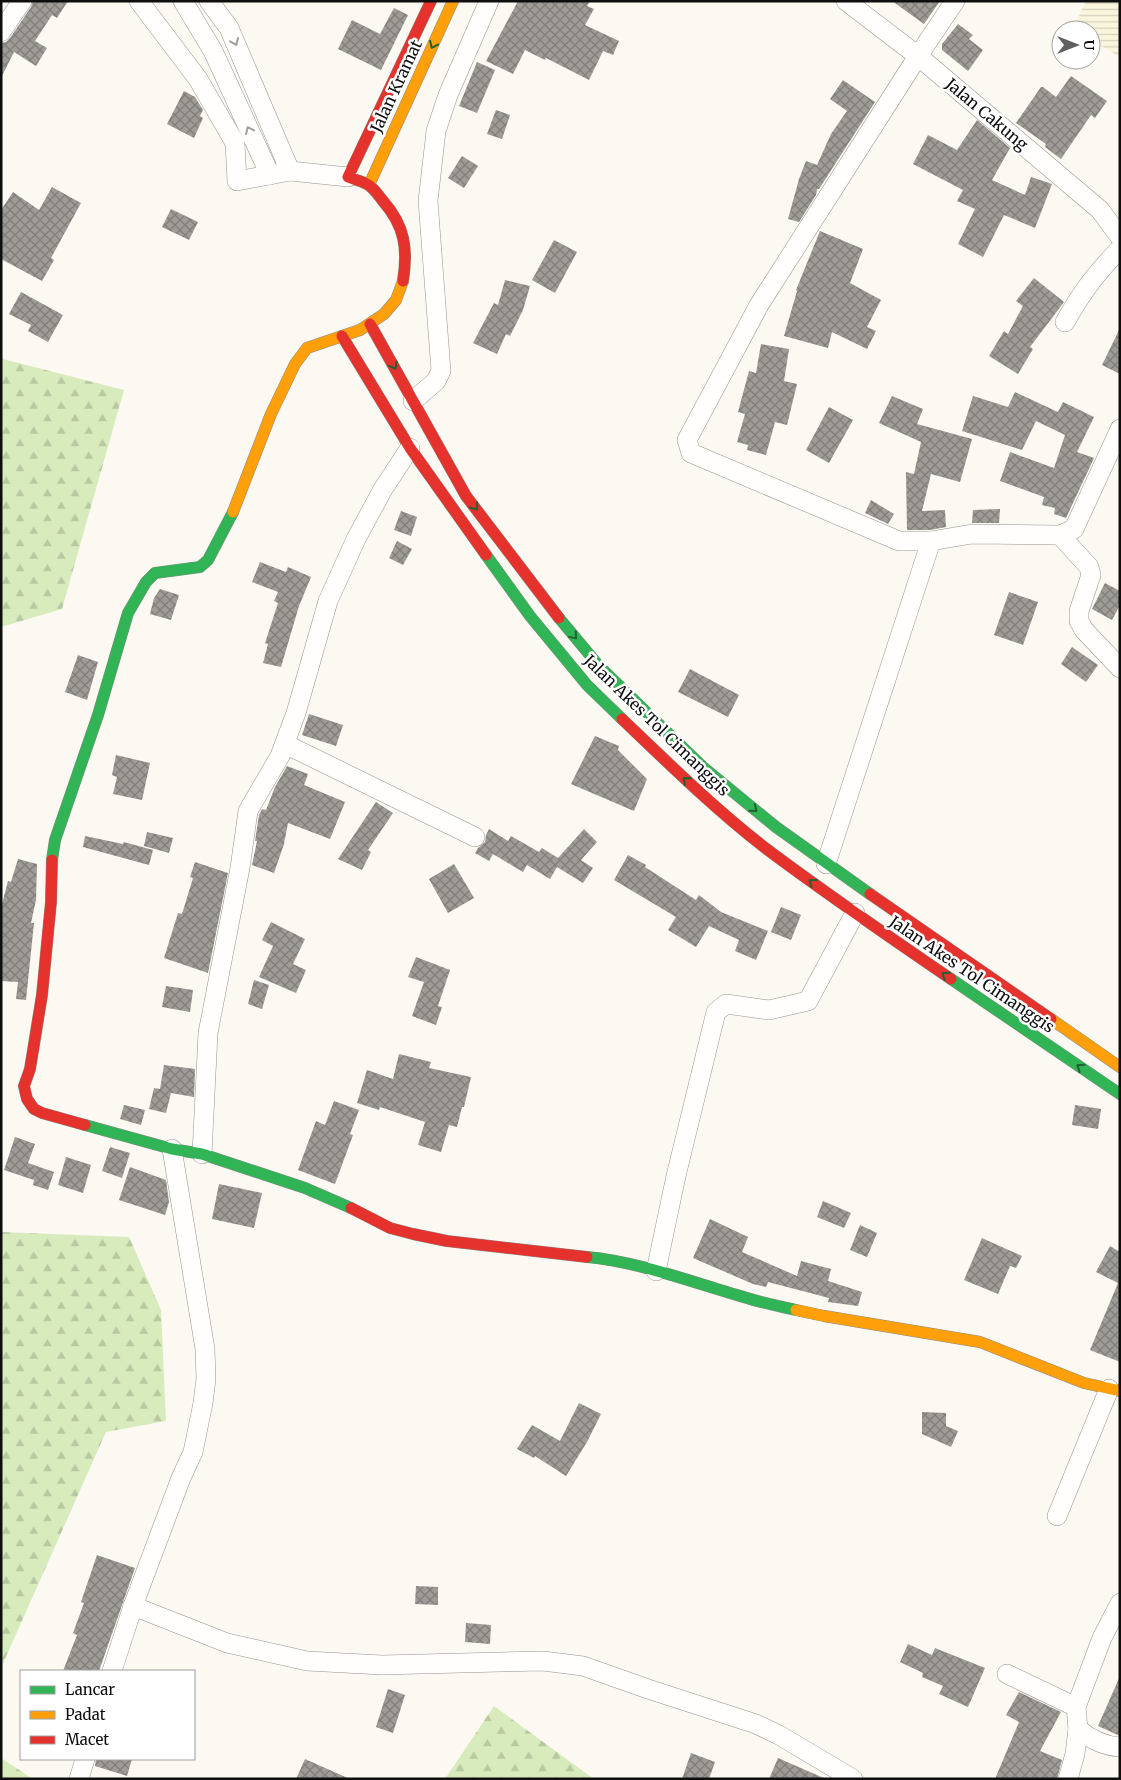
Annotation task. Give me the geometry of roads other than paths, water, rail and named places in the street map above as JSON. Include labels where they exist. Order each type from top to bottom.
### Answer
[{"type":"main road","name":"Jalan Kramat","points":[[348,177],[431,1]]},
{"type":"main road","name":"Jalan Kramat","points":[[369,185],[453,1]]},
{"type":"main road","points":[[348,177],[369,185],[389,208],[399,224],[406,263],[403,282],[396,300],[384,314],[370,324],[330,342],[307,348],[295,364],[271,414],[233,513],[208,560],[200,568],[155,573],[146,582],[128,613],[98,715],[55,840],[42,995],[30,1069],[24,1086],[27,1099],[34,1109],[42,1113],[172,1149],[202,1154],[305,1188],[361,1212],[390,1228],[447,1241],[544,1254],[594,1256],[656,1271],[749,1299],[824,1316],[980,1342],[1084,1383],[1114,1390]]},
{"type":"main road","name":"Jalan Akes Tol Cimanggis","points":[[370,324],[466,496],[543,599],[599,666],[704,768],[770,837],[854,913],[1120,1094]]},
{"type":"main road","name":"Jalan Akes Tol Cimanggis","points":[[342,336],[410,448],[530,616],[587,685],[682,777],[770,837],[826,864],[1120,1067]]},
{"type":"street","points":[[1,32],[22,1]]},
{"type":"street","points":[[139,1],[198,79],[235,143],[237,181],[290,171],[348,177]]},
{"type":"street","points":[[183,1],[213,52],[270,175]]},
{"type":"street","points":[[209,1],[228,28],[290,171]]},
{"type":"street","points":[[413,401],[436,381],[441,371],[428,201],[436,131],[448,95],[489,1]]},
{"type":"street","name":"Jalan Cakung","points":[[846,1],[918,56],[1100,210],[1120,237]]},
{"type":"street","points":[[955,1],[759,305],[687,440],[691,453],[899,540],[931,541],[972,534],[1060,535],[1074,529],[1120,429]]},
{"type":"street","points":[[1066,322],[1081,293],[1098,270],[1120,249]]},
{"type":"street","points":[[202,1154],[208,1033],[240,868],[248,811],[280,756],[296,713],[328,601],[356,539],[383,489],[410,448]]},
{"type":"street","points":[[1060,535],[1092,574],[1079,611],[1079,621],[1084,630],[1120,668]]},
{"type":"street","points":[[826,864],[931,541]]},
{"type":"street","points":[[284,744],[475,837]]},
{"type":"street","points":[[656,1271],[676,1176],[716,1012],[726,1004],[769,1010],[808,1001],[854,913]]},
{"type":"street","points":[[112,1670],[133,1606],[181,1478],[193,1452],[206,1379],[205,1349],[172,1149]]},
{"type":"street","points":[[1058,1516],[1114,1390]]},
{"type":"street","points":[[1068,1779],[1075,1754],[1078,1729],[1076,1707],[1102,1638],[1120,1603]]},
{"type":"street","points":[[133,1606],[227,1643],[307,1661],[382,1665],[543,1661],[583,1666],[756,1724],[853,1779]]},
{"type":"street","points":[[1007,1674],[1076,1707]]},
{"type":"street","points":[[1078,1729],[1087,1737],[1120,1748]]},
{"type":"street","points":[[79,1779],[84,1760]]}]
